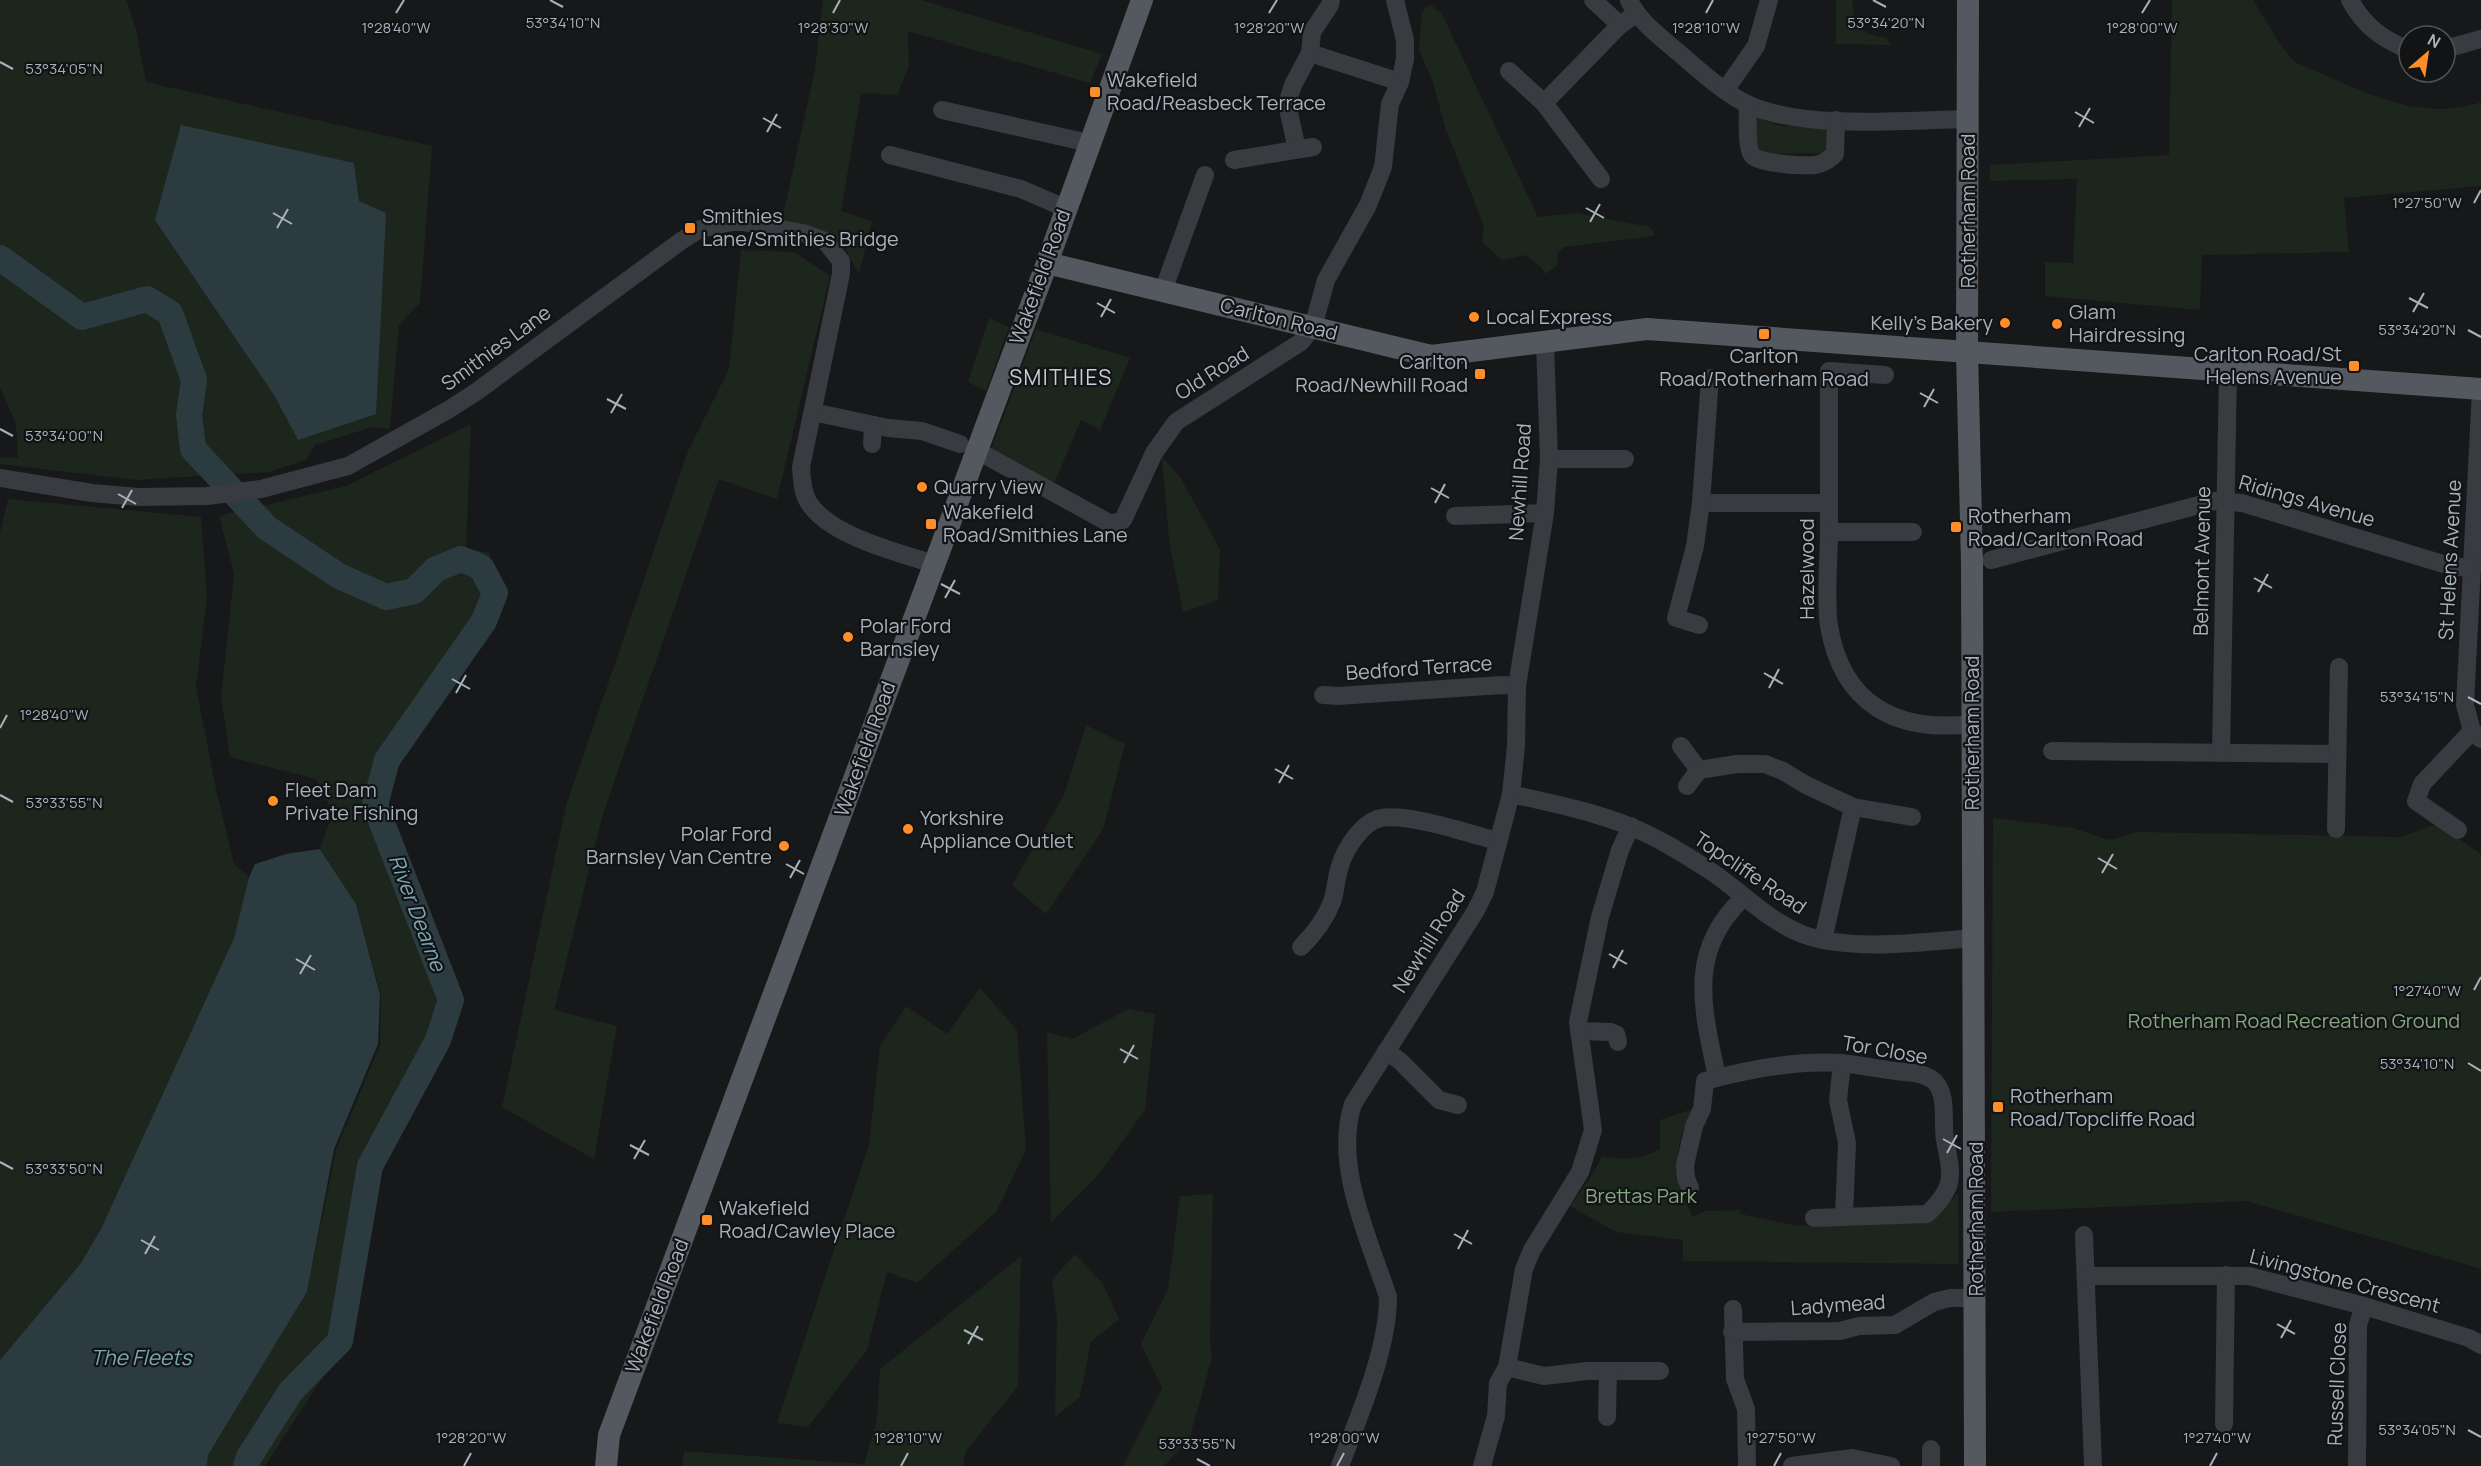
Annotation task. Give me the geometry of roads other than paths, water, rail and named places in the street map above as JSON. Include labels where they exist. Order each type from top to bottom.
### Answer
[{"type":"main road","name":"Wakefield Road","points":[[606,1466],[609,1436],[933,564],[968,447],[1047,263],[1142,0]]},
{"type":"main road","name":"Rotherham Road","points":[[1968,0],[1967,351],[1972,564],[1976,1466]]},
{"type":"main road","name":"Carlton Road","points":[[1047,263],[1431,356],[1647,329],[2481,389]]},
{"type":"street","points":[[1234,160],[1305,148],[1287,104],[1293,85],[1311,53],[1312,32],[1331,0]]},
{"type":"street","name":"Old Road","points":[[968,447],[1111,524],[1123,520],[1154,453],[1176,422],[1301,342],[1313,327],[1326,280],[1368,205],[1379,179],[1386,152],[1390,104],[1400,82],[1405,59],[1406,40],[1395,0]]},
{"type":"street","points":[[1593,0],[1620,25]]},
{"type":"street","points":[[1726,89],[1756,46],[1769,0]]},
{"type":"street","points":[[2350,0],[2365,21],[2385,40],[2397,45]]},
{"type":"street","points":[[1544,103],[1620,25],[1632,7],[1706,76],[1748,104],[1790,117],[1836,120],[1968,119]]},
{"type":"street","points":[[2457,46],[2481,39]]},
{"type":"street","points":[[1311,53],[1400,82]]},
{"type":"street","points":[[1509,71],[1544,103],[1601,179]]},
{"type":"street","points":[[1748,104],[1749,149],[1753,156],[1762,161],[1815,165],[1826,162],[1836,154],[1836,120]]},
{"type":"street","points":[[942,110],[1089,143]]},
{"type":"street","points":[[890,155],[1011,186],[1065,208]]},
{"type":"street","points":[[1163,291],[1205,175]]},
{"type":"street","name":"Smithies Lane","points":[[0,478],[92,493],[139,497],[207,495],[261,489],[348,466],[448,410],[699,229],[737,221],[803,233],[825,241],[841,261],[801,467],[803,488],[813,508],[831,526],[847,534],[933,564]]},
{"type":"street","name":"Newhill Road","points":[[1340,1466],[1374,1374],[1388,1311],[1388,1298],[1350,1180],[1347,1153],[1348,1119],[1353,1104],[1475,912],[1485,892],[1511,794],[1516,746],[1517,686],[1545,513],[1549,459],[1545,342]]},
{"type":"street","name":"Hazelwood","points":[[1885,375],[1829,371],[1828,625],[1839,667],[1849,681],[1880,710],[1899,720],[1919,724],[1971,724]]},
{"type":"street","name":"Belmont Avenue","points":[[2221,753],[2228,371]]},
{"type":"street","points":[[1699,625],[1676,618],[1695,546],[1701,503],[1710,378]]},
{"type":"street","name":"St Helens Avenue","points":[[2458,830],[2416,801],[2422,784],[2477,735],[2465,705],[2481,389]]},
{"type":"street","points":[[813,412],[873,425],[922,431],[968,447]]},
{"type":"street","points":[[872,444],[873,425]]},
{"type":"street","points":[[1549,459],[1625,459]]},
{"type":"street","name":"Ridings Avenue","points":[[1991,560],[2214,501],[2225,501],[2242,503],[2450,566],[2472,568]]},
{"type":"street","points":[[1701,503],[1829,503]]},
{"type":"street","points":[[1455,516],[1545,513]]},
{"type":"street","points":[[1829,532],[1913,531]]},
{"type":"street","points":[[2336,829],[2339,667]]},
{"type":"street","name":"Bedford Terrace","points":[[1323,694],[1338,696],[1502,685],[1517,686]]},
{"type":"street","points":[[1681,746],[1699,770]]},
{"type":"street","points":[[2052,752],[2337,754]]},
{"type":"street","points":[[1687,786],[1699,770],[1737,764],[1765,764],[1853,807],[1912,817]]},
{"type":"street","name":"Topcliffe Road","points":[[1511,794],[1584,810],[1631,826],[1712,872],[1776,921],[1803,934],[1823,940],[1880,944],[1973,938]]},
{"type":"street","points":[[1823,940],[1853,807]]},
{"type":"street","points":[[1301,947],[1318,930],[1332,901],[1340,864],[1366,825],[1380,818],[1406,818],[1498,841]]},
{"type":"street","points":[[1482,1466],[1496,1416],[1498,1383],[1507,1367],[1524,1269],[1532,1250],[1580,1172],[1593,1130],[1578,1022],[1600,917],[1620,850],[1631,826]]},
{"type":"street","points":[[1690,1188],[1685,1165],[1689,1143],[1702,1109],[1705,1081],[1717,1077],[1704,1015],[1703,984],[1706,961],[1715,931],[1743,898]]},
{"type":"street","points":[[1579,1031],[1611,1032],[1616,1034],[1618,1042]]},
{"type":"street","points":[[1386,1051],[1400,1061],[1439,1100],[1458,1105]]},
{"type":"street","name":"Tor Close","points":[[1717,1077],[1805,1063],[1842,1063],[1923,1075],[1936,1082],[1941,1093],[1950,1180],[1943,1198],[1927,1214],[1814,1218]]},
{"type":"street","points":[[1842,1063],[1838,1100],[1847,1143],[1844,1216]]},
{"type":"street","points":[[2084,1235],[2093,1466]]},
{"type":"street","points":[[2224,1424],[2226,1275]]},
{"type":"street","name":"Livingstone Crescent","points":[[2086,1276],[2249,1276],[2364,1306],[2469,1338],[2481,1345]]},
{"type":"street","name":"Ladymead","points":[[1732,1332],[1839,1331],[1859,1326],[1895,1325],[1934,1302],[1950,1298],[1976,1298]]},
{"type":"street","name":"Russell Close","points":[[2351,1464],[2358,1325],[2364,1306]]},
{"type":"street","points":[[1733,1309],[1735,1379],[1746,1409],[1748,1466]]},
{"type":"street","points":[[1507,1367],[1544,1376],[1587,1371],[1660,1371]]},
{"type":"street","points":[[1607,1417],[1608,1371]]},
{"type":"street","points":[[1792,1466],[1852,1458],[1891,1466]]},
{"type":"water","points":[[181,125],[354,163],[359,201],[386,213],[376,414],[298,440],[274,395],[155,220]]},
{"type":"water","name":"The Fleets","points":[[320,849],[356,904],[380,995],[378,1044],[334,1149],[307,1292],[208,1455],[207,1466],[0,1466],[0,1360],[81,1263],[101,1229],[234,938],[249,877],[255,864],[286,854]]},
{"type":"waterway","name":"River Dearne","points":[[0,258],[82,317],[147,299],[170,313],[194,380],[189,415],[193,449],[267,528],[339,576],[386,597],[414,591],[436,569],[461,559],[481,567],[495,593],[484,621],[387,760],[375,805],[451,1000],[438,1040],[370,1166],[340,1341],[291,1391],[249,1457],[246,1466]]},
{"type":"place","name":"Wakefield Road/Reasbeck Terrace","points":[[1095,92]]},
{"type":"place","name":"Smithies Lane/Smithies Bridge","points":[[690,228]]},
{"type":"place","name":"Local Express","points":[[1474,317]]},
{"type":"place","name":"Kelly's Bakery","points":[[2005,323]]},
{"type":"place","name":"Glam Hairdressing","points":[[2057,324]]},
{"type":"place","name":"Carlton Road/Rotherham Road","points":[[1764,334]]},
{"type":"place","name":"Carlton Road/St Helens Avenue","points":[[2354,366]]},
{"type":"place","name":"Carlton Road/Newhill Road","points":[[1480,374]]},
{"type":"place","name":"Quarry View","points":[[922,487]]},
{"type":"place","name":"Wakefield Road/Smithies Lane","points":[[931,524]]},
{"type":"place","name":"Rotherham Road/Carlton Road","points":[[1956,527]]},
{"type":"place","name":"Polar Ford Barnsley","points":[[848,637]]},
{"type":"place","name":"Fleet Dam Private Fishing","points":[[273,801]]},
{"type":"place","name":"Yorkshire Appliance Outlet","points":[[908,829]]},
{"type":"place","name":"Polar Ford Barnsley Van Centre","points":[[784,846]]},
{"type":"place","name":"Rotherham Road/Topcliffe Road","points":[[1998,1107]]},
{"type":"place","name":"Wakefield Road/Cawley Place","points":[[707,1220]]},
{"type":"district","name":"SMITHIES","points":[[1061,378]]},
{"type":"park label","name":"Rotherham Road Recreation Ground","points":[[2294,1021]]},
{"type":"park label","name":"Brettas Park","points":[[1641,1196]]}]
